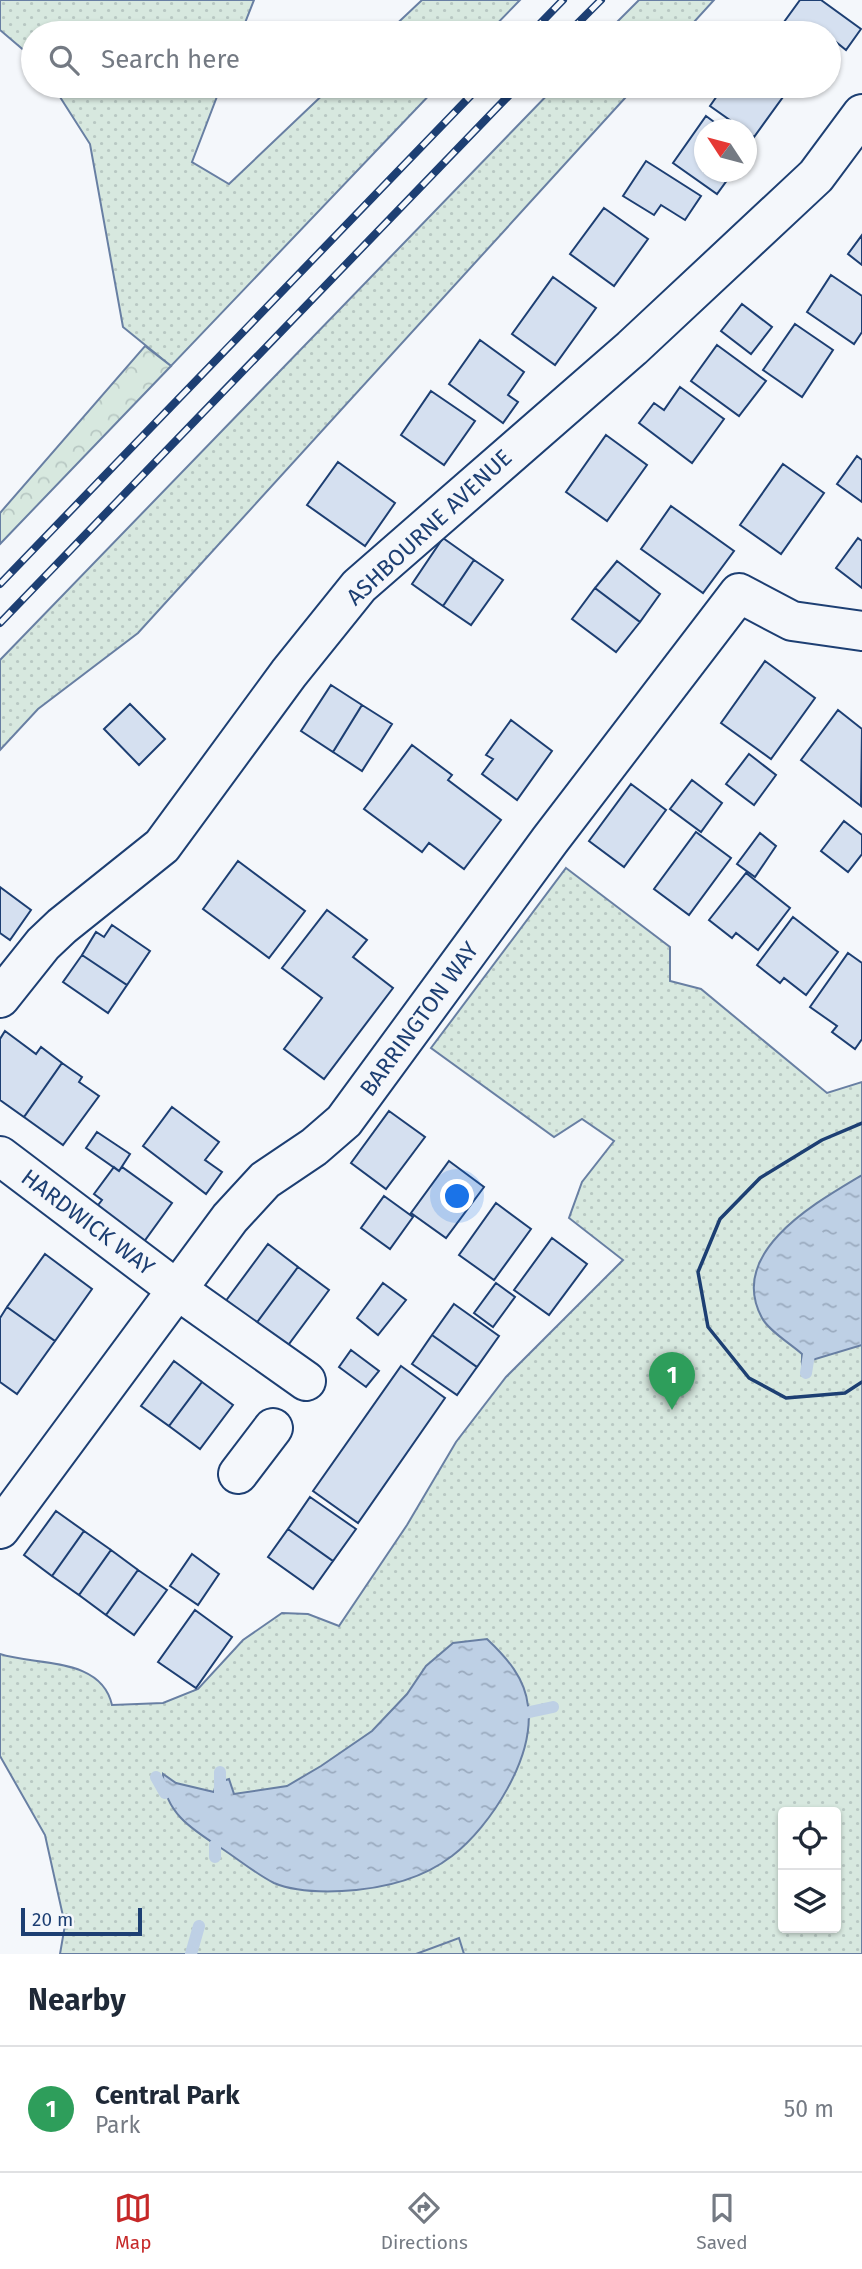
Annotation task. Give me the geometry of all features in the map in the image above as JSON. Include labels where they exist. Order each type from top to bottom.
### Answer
[{"type":"street","name":"ASHBOURNE AVENUE","points":[[0,998],[22,969],[62,926],[162,846],[289,673],[359,586],[632,348],[816,177],[862,114]]},
{"type":"street","name":"BARRINGTON WAY","points":[[0,1530],[230,1218],[265,1180],[314,1147],[344,1121],[550,840],[739,593],[792,621],[862,631]]},
{"type":"street","name":"HARDWICK WAY","points":[[0,1156],[176,1289],[306,1381]]},
{"type":"street","points":[[238,1474],[273,1428]]},
{"type":"green space","points":[[0,0],[254,0],[246,21],[21,21],[21,48],[0,30]]},
{"type":"green space","points":[[422,0],[520,0],[500,21],[400,21]]},
{"type":"green space","points":[[639,0],[714,0],[695,21],[618,21]]},
{"type":"green space","points":[[61,98],[216,98],[192,162],[229,184],[319,98],[427,98],[171,366],[123,327],[90,144]]},
{"type":"green space","points":[[544,98],[625,98],[138,633],[38,709],[0,750],[0,660]]},
{"type":"green space","points":[[145,346],[171,366],[0,544],[0,513]]},
{"type":"green space","points":[[566,868],[670,947],[670,981],[701,989],[827,1093],[862,1082],[862,1954],[60,1954],[65,1925],[45,1835],[0,1756],[0,1654],[81,1670],[95,1678],[105,1689],[112,1705],[163,1703],[198,1689],[243,1640],[282,1613],[308,1614],[339,1626],[407,1525],[456,1442],[506,1377],[623,1260],[569,1218],[582,1182],[614,1141],[582,1119],[554,1137],[431,1048]]},
{"type":"green space","points":[[459,1938],[464,1954],[416,1954]]},
{"type":"water","points":[[862,1175],[862,1345],[812,1360],[811,1366],[802,1365],[802,1354],[762,1318],[754,1294],[756,1272],[766,1251],[782,1232],[822,1199]]},
{"type":"water","points":[[487,1639],[508,1661],[523,1686],[528,1706],[525,1747],[495,1809],[467,1843],[440,1864],[400,1882],[356,1890],[317,1891],[282,1886],[199,1834],[173,1809],[164,1787],[163,1774],[176,1783],[214,1792],[216,1783],[229,1779],[234,1794],[287,1786],[372,1731],[407,1694],[426,1666],[453,1643]]},
{"type":"building","points":[[800,0],[821,0],[861,29],[846,50],[841,46],[841,21],[785,21]]},
{"type":"building","points":[[716,98],[782,98],[757,133],[757,119],[728,119],[710,106]]},
{"type":"building","points":[[694,133],[694,178],[673,163]]},
{"type":"building","points":[[646,161],[701,196],[685,220],[661,205],[654,215],[623,196]]},
{"type":"building","points":[[700,182],[726,182],[717,194]]},
{"type":"building","points":[[604,208],[648,239],[614,286],[570,254]]},
{"type":"building","points":[[862,235],[862,265],[848,254]]},
{"type":"building","points":[[831,275],[862,296],[862,332],[854,344],[807,312]]},
{"type":"building","points":[[553,277],[596,308],[555,365],[512,334]]},
{"type":"building","points":[[742,304],[772,327],[751,354],[721,331]]},
{"type":"building","points":[[795,324],[833,350],[802,397],[763,370]]},
{"type":"building","points":[[480,340],[524,372],[508,395],[518,402],[503,423],[449,384]]},
{"type":"building","points":[[717,345],[766,381],[739,416],[691,381]]},
{"type":"building","points":[[680,387],[724,419],[692,463],[639,423],[654,403],[664,410]]},
{"type":"building","points":[[431,391],[475,421],[444,465],[401,435]]},
{"type":"building","points":[[606,435],[647,465],[607,521],[566,492]]},
{"type":"building","points":[[857,456],[862,460],[862,502],[837,484]]},
{"type":"building","points":[[338,462],[395,503],[365,546],[307,505]]},
{"type":"building","points":[[783,464],[824,493],[781,554],[740,525]]},
{"type":"building","points":[[671,506],[734,551],[703,593],[641,549]]},
{"type":"building","points":[[443,538],[474,560],[443,606],[412,584]]},
{"type":"building","points":[[858,538],[862,541],[862,588],[836,568]]},
{"type":"building","points":[[474,560],[503,580],[471,625],[443,606]]},
{"type":"building","points":[[617,561],[660,594],[640,622],[595,588]]},
{"type":"building","points":[[595,588],[640,622],[616,652],[572,619]]},
{"type":"building","points":[[765,661],[815,698],[771,759],[721,723]]},
{"type":"building","points":[[331,685],[362,705],[333,752],[301,731]]},
{"type":"building","points":[[130,704],[165,739],[139,765],[104,729]]},
{"type":"building","points":[[362,705],[392,724],[362,771],[333,752]]},
{"type":"building","points":[[838,710],[862,729],[861,806],[801,760]]},
{"type":"building","points":[[511,720],[552,751],[517,800],[482,774],[493,759],[486,755]]},
{"type":"building","points":[[412,745],[452,775],[448,780],[501,820],[464,869],[429,843],[422,852],[364,809]]},
{"type":"building","points":[[749,754],[776,775],[754,805],[726,784]]},
{"type":"building","points":[[692,780],[722,803],[701,832],[670,809]]},
{"type":"building","points":[[631,784],[666,810],[624,867],[589,841]]},
{"type":"building","points":[[844,821],[862,835],[862,854],[848,872],[821,851]]},
{"type":"building","points":[[696,832],[731,858],[689,915],[654,889]]},
{"type":"building","points":[[760,833],[776,846],[755,877],[737,864]]},
{"type":"building","points":[[238,861],[305,911],[269,958],[203,909]]},
{"type":"building","points":[[746,873],[790,908],[758,950],[736,933],[732,938],[709,920]]},
{"type":"building","points":[[0,887],[31,910],[10,940],[0,933]]},
{"type":"building","points":[[327,910],[367,940],[353,957],[393,988],[324,1079],[284,1049],[322,998],[282,968]]},
{"type":"building","points":[[793,917],[838,952],[806,995],[784,978],[780,983],[757,965]]},
{"type":"building","points":[[112,925],[150,951],[127,985],[82,955],[96,932],[104,937]]},
{"type":"building","points":[[848,953],[862,963],[862,1039],[855,1049],[832,1032],[837,1026],[810,1007]]},
{"type":"building","points":[[82,955],[127,985],[108,1013],[63,982]]},
{"type":"building","points":[[5,1031],[36,1054],[41,1047],[62,1063],[24,1117],[0,1100],[0,1039]]},
{"type":"building","points":[[62,1063],[82,1077],[79,1082],[99,1096],[63,1145],[24,1117]]},
{"type":"building","points":[[172,1107],[219,1142],[205,1160],[222,1172],[206,1194],[143,1146]]},
{"type":"building","points":[[389,1111],[425,1137],[386,1189],[351,1163]]},
{"type":"building","points":[[97,1132],[130,1154],[119,1171],[86,1148]]},
{"type":"building","points":[[449,1161],[484,1187],[446,1238],[411,1213]]},
{"type":"building","points":[[114,1167],[119,1171],[122,1167],[172,1203],[143,1243],[95,1209],[102,1200],[94,1194]]},
{"type":"building","points":[[384,1196],[413,1217],[390,1249],[361,1228]]},
{"type":"building","points":[[496,1203],[531,1229],[494,1280],[459,1255]]},
{"type":"building","points":[[552,1238],[587,1264],[549,1315],[514,1290]]},
{"type":"building","points":[[268,1244],[298,1267],[255,1325],[225,1302]]},
{"type":"building","points":[[45,1254],[92,1289],[55,1341],[7,1307]]},
{"type":"building","points":[[298,1267],[329,1290],[286,1348],[255,1325]]},
{"type":"building","points":[[383,1283],[406,1300],[378,1335],[357,1318]]},
{"type":"building","points":[[496,1283],[515,1297],[493,1327],[474,1313]]},
{"type":"building","points":[[454,1304],[499,1336],[477,1367],[432,1335]]},
{"type":"building","points":[[7,1307],[55,1341],[17,1394],[0,1382],[0,1318]]},
{"type":"building","points":[[432,1335],[477,1367],[457,1395],[412,1364]]},
{"type":"building","points":[[351,1350],[379,1371],[366,1387],[339,1367]]},
{"type":"building","points":[[174,1361],[202,1382],[169,1426],[141,1406]]},
{"type":"building","points":[[401,1366],[445,1398],[358,1523],[313,1491]]},
{"type":"building","points":[[202,1382],[233,1405],[200,1449],[169,1426]]},
{"type":"building","points":[[310,1497],[356,1529],[333,1561],[288,1529]]},
{"type":"building","points":[[56,1511],[84,1531],[52,1576],[24,1555]]},
{"type":"building","points":[[288,1529],[333,1561],[313,1589],[268,1557]]},
{"type":"building","points":[[84,1531],[111,1550],[79,1595],[52,1576]]},
{"type":"building","points":[[111,1550],[138,1570],[106,1615],[79,1595]]},
{"type":"building","points":[[192,1554],[219,1574],[198,1605],[170,1586]]},
{"type":"building","points":[[138,1570],[167,1590],[134,1635],[106,1615]]},
{"type":"building","points":[[195,1610],[232,1637],[196,1688],[158,1662]]},
{"type":"waterway","points":[[806,1373],[809,1354]]},
{"type":"waterway","points":[[525,1713],[553,1707]]},
{"type":"waterway","points":[[220,1772],[220,1796]]},
{"type":"waterway","points":[[156,1777],[165,1793]]},
{"type":"waterway","points":[[215,1845],[215,1857]]},
{"type":"waterway","points":[[191,1954],[199,1926]]},
{"type":"railway","points":[[543,21],[563,0]]},
{"type":"railway","points":[[580,21],[601,0]]},
{"type":"railway","points":[[0,584],[468,98]]},
{"type":"railway","points":[[0,623],[506,98]]},
{"type":"wall","points":[[862,1123],[822,1140],[760,1178],[720,1219],[698,1272],[708,1327],[749,1378],[786,1398],[845,1393],[862,1382]]},
{"type":"place","name":"Central Park","points":[[672,1410]]}]
